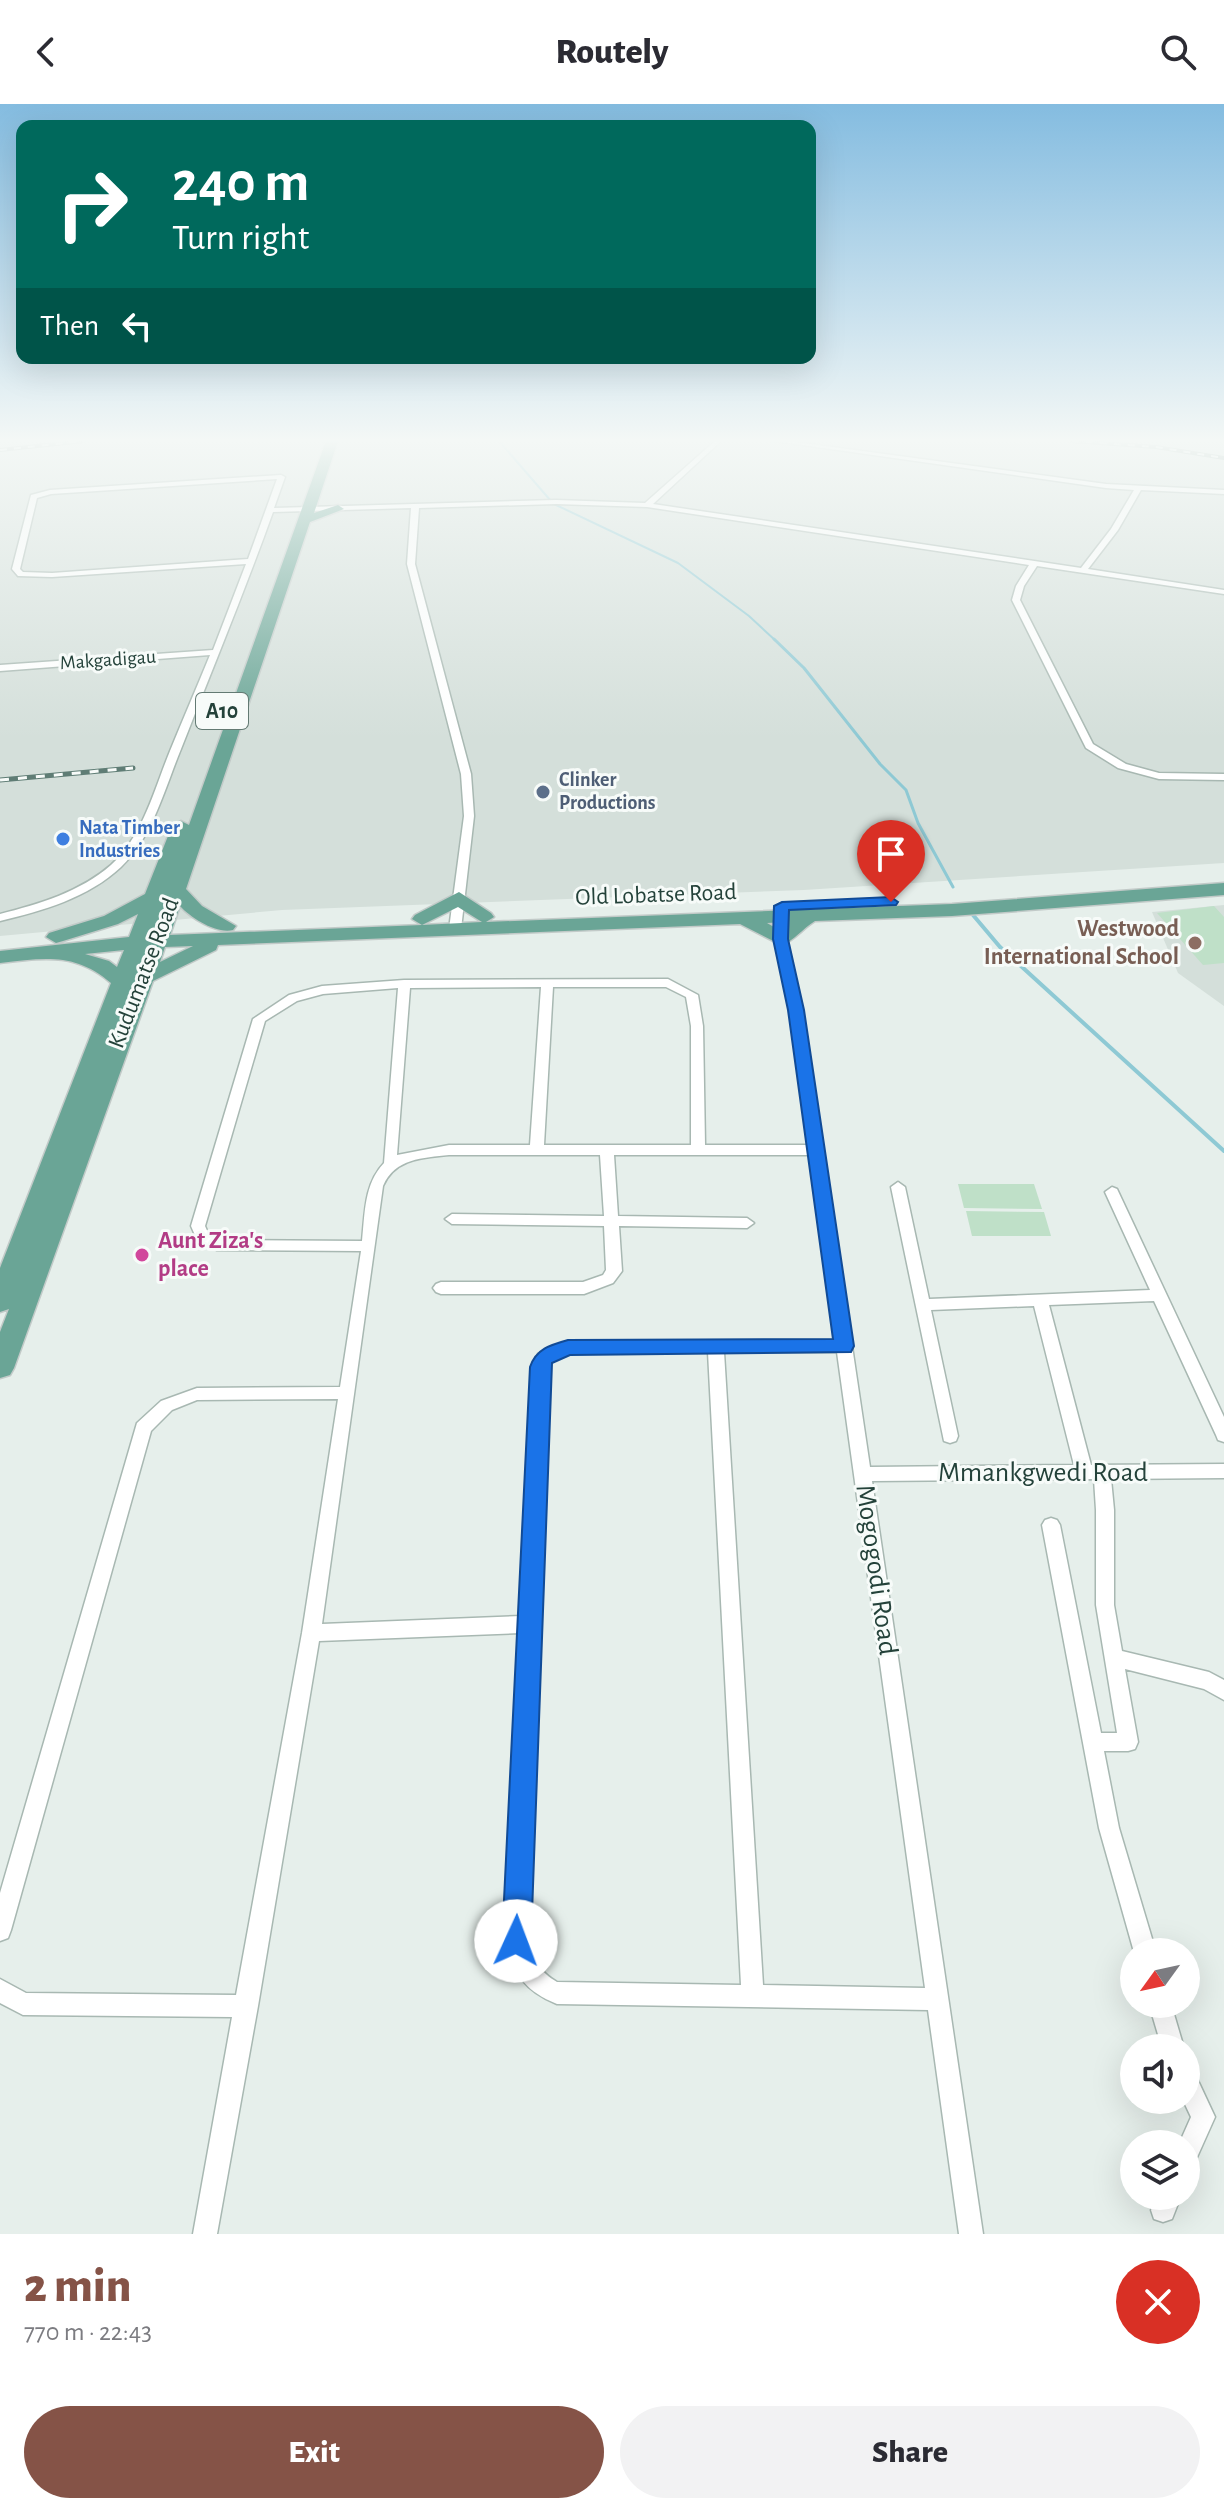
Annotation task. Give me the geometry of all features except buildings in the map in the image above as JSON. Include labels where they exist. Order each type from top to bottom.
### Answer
[{"type":"main road","name":"Kudumatse Road","points":[[149,936],[155,897],[293,540]]},
{"type":"main road","name":"Kudumatse Road","points":[[0,1302],[149,936],[176,890],[294,540]]},
{"type":"main road","name":"Old Lobatse Road","points":[[226,932],[457,915],[743,918],[782,911],[1224,877]]},
{"type":"main road","name":"Old Lobatse Road","points":[[782,911],[810,916],[967,909],[1224,889]]},
{"type":"main road","points":[[176,890],[195,910],[226,932]]},
{"type":"main road","points":[[56,937],[111,920],[155,897]]},
{"type":"main road","points":[[0,943],[56,937],[226,932],[457,915],[782,911]]},
{"type":"main road","points":[[743,918],[781,939],[794,925],[810,916]]},
{"type":"main road","points":[[39,953],[93,961],[132,980],[226,932]]},
{"type":"main road","points":[[0,957],[149,936]]},
{"type":"main road","name":"Kudumatse Road","points":[[0,1368],[132,980]]},
{"type":"street","points":[[23,540],[16,569],[31,576],[249,561]]},
{"type":"street","points":[[0,918],[53,904],[90,886],[117,866],[140,836],[217,652],[257,540]]},
{"type":"street","points":[[413,540],[411,564],[466,774],[469,816],[457,915]]},
{"type":"street","points":[[879,540],[1224,592]]},
{"type":"street","points":[[1083,571],[1106,540]]},
{"type":"street","points":[[1034,564],[1020,586],[1016,600],[1089,746],[1122,766],[1159,776],[1224,777]]},
{"type":"street","name":"Makgadigau","points":[[0,668],[217,652]]},
{"type":"street","name":"Mogogodi Road","points":[[782,911],[781,939],[796,1010],[971,2234]]},
{"type":"street","points":[[537,1150],[547,983]]},
{"type":"street","points":[[369,1246],[217,1245],[203,1238],[198,1226],[259,1019],[271,1009],[309,992],[404,984],[668,983],[692,995],[697,1026],[698,1150]]},
{"type":"street","points":[[205,2234],[311,1633],[369,1246],[375,1183],[390,1162],[404,984]]},
{"type":"street","points":[[441,1288],[584,1288],[597,1285],[614,1271],[607,1150]]},
{"type":"street","points":[[390,1162],[407,1155],[436,1151],[816,1150]]},
{"type":"street","points":[[898,1187],[950,1436]]},
{"type":"street","points":[[1112,1192],[1224,1435]]},
{"type":"street","points":[[452,1219],[747,1223]]},
{"type":"street","points":[[922,1305],[1160,1295]]},
{"type":"street","points":[[1040,1301],[1105,1510],[1105,1605],[1128,1742],[1091,1742]]},
{"type":"street","points":[[844,1346],[568,1347],[544,1358],[541,1367],[516,1941],[524,1970],[540,1987],[557,1993],[937,1999]]},
{"type":"street","points":[[716,1347],[753,1996]]},
{"type":"street","points":[[0,1930],[143,1428],[159,1408],[176,1399],[197,1394],[347,1393]]},
{"type":"street","name":"Mmankgwedi Road","points":[[862,1474],[1224,1471]]},
{"type":"street","points":[[1051,1525],[1109,1828],[1141,1938]]},
{"type":"street","points":[[311,1633],[530,1624]]},
{"type":"street","points":[[1114,1658],[1209,1681],[1224,1691]]},
{"type":"street","points":[[0,1990],[23,2004],[247,2006]]},
{"type":"street","points":[[1197,2130],[1203,2117],[1200,2110]]},
{"type":"shaded area","points":[[0,540],[1224,540],[1224,863],[804,890],[282,910],[0,936]]},
{"type":"shaded area","name":"Westwood International School","points":[[1224,905],[1224,1006],[1178,973],[1152,912]]},
{"type":"green space","points":[[1214,906],[1224,917],[1224,963],[1203,965],[1157,913]]},
{"type":"green space","points":[[958,1184],[1034,1184],[1042,1209],[964,1208]]},
{"type":"green space","points":[[966,1211],[1044,1212],[1051,1236],[972,1236]]},
{"type":"waterway","points":[[631,540],[678,563],[749,616],[776,641]]},
{"type":"waterway","points":[[774,639],[804,668],[880,764],[906,790],[918,823],[953,887]]},
{"type":"waterway","points":[[973,915],[1000,947],[1224,1151]]},
{"type":"railway","points":[[0,780],[133,768]]},
{"type":"place","name":"Clinker Productions","points":[[543,792]]},
{"type":"place","name":"Nata Timber Industries","points":[[63,839]]},
{"type":"place","name":"Westwood International School","points":[[1195,943]]},
{"type":"place","name":"Aunt Ziza's place","points":[[142,1255]]},
{"type":"route","points":[[516,1941],[541,1367],[544,1358],[568,1347],[844,1346],[796,1010],[781,939],[782,906],[891,902]]}]
